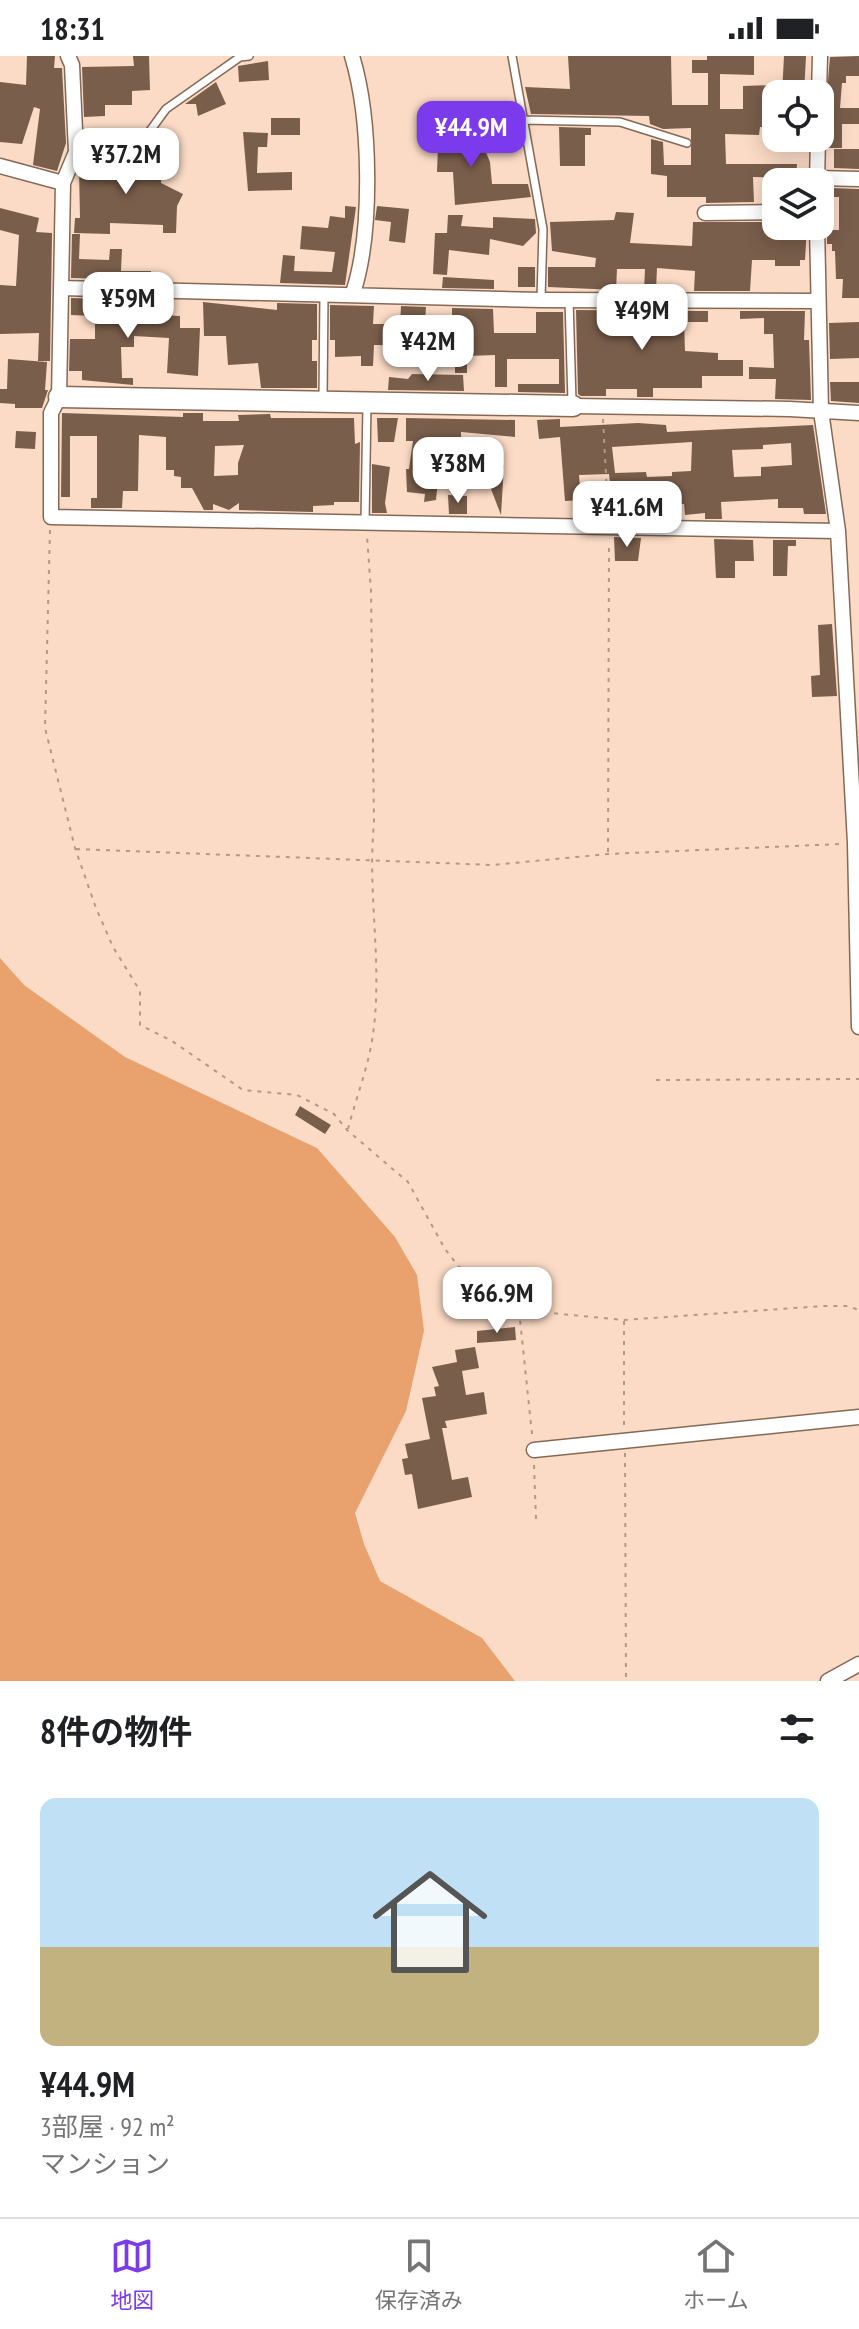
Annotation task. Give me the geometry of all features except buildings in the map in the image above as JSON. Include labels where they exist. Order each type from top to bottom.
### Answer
[{"type":"street","points":[[68,56],[72,65],[76,152],[63,183],[59,397],[51,413],[51,517],[838,531]]},
{"type":"street","points":[[352,56],[360,81],[366,170],[362,265],[353,293]]},
{"type":"street","points":[[819,80],[820,56]]},
{"type":"street","points":[[0,166],[63,183]]},
{"type":"street","points":[[834,180],[859,179]]},
{"type":"street","points":[[705,213],[762,212]]},
{"type":"street","points":[[817,240],[821,411],[825,421],[838,531],[855,843],[859,1027]]},
{"type":"street","points":[[61,288],[324,292],[541,300],[817,301]]},
{"type":"street","points":[[59,397],[859,413]]},
{"type":"street","points":[[534,1450],[859,1417]]},
{"type":"street","points":[[828,1681],[859,1664]]},
{"type":"lane","points":[[76,152],[114,155],[144,139],[166,109],[183,95],[240,57],[249,56]]},
{"type":"lane","points":[[512,56],[543,229],[541,300]]},
{"type":"lane","points":[[523,120],[620,122],[687,143]]},
{"type":"lane","points":[[323,401],[324,292]]},
{"type":"lane","points":[[569,300],[573,406]]},
{"type":"lane","points":[[365,522],[367,402]]},
{"type":"path","points":[[603,406],[609,527],[608,854]]},
{"type":"path","points":[[51,517],[45,728],[75,848],[113,947],[140,991],[140,1025],[172,1041],[243,1090],[297,1095],[334,1114],[347,1130],[408,1182],[445,1249],[459,1267],[515,1290],[534,1450],[536,1519]]},
{"type":"path","points":[[347,1130],[373,1034],[376,961],[370,860],[374,823],[371,591],[365,522]]},
{"type":"path","points":[[75,848],[492,865],[608,854],[855,843]]},
{"type":"path","points":[[656,1080],[859,1079]]},
{"type":"path","points":[[519,1310],[624,1320],[823,1306],[848,1306],[859,1310]]},
{"type":"path","points":[[624,1320],[626,1681]]},
{"type":"shaded area","points":[[0,958],[24,985],[125,1057],[317,1148],[395,1237],[417,1275],[424,1331],[406,1411],[355,1513],[380,1581],[482,1638],[515,1681],[0,1681]]}]
